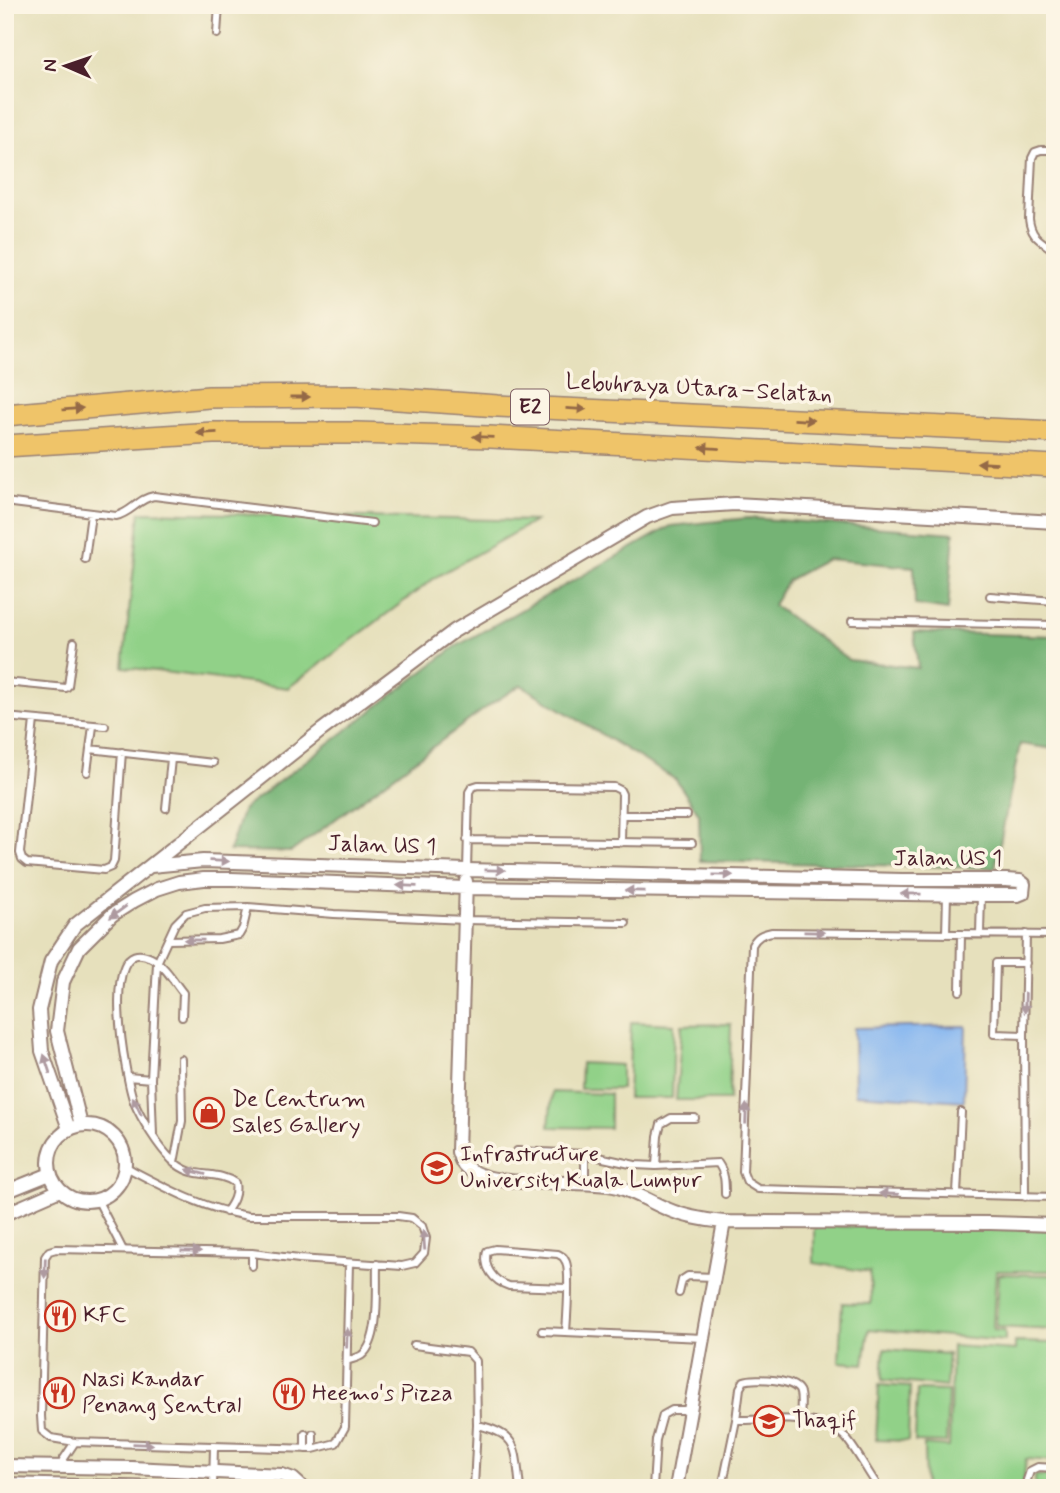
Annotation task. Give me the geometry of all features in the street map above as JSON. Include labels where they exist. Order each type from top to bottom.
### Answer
[{"type":"highway","name":"Lebuhraya Utara–Selatan","points":[[5,415],[209,397],[355,397],[1055,432]]},
{"type":"highway","name":"E2","points":[[5,446],[213,433],[356,433],[490,437],[1055,466]]},
{"type":"street","points":[[75,1127],[43,1051],[39,1010],[51,961],[75,925],[321,730],[454,631],[647,517],[672,508],[735,504],[1055,522]]},
{"type":"street","name":"Jalan US 1","points":[[75,1127],[57,1031],[63,982],[79,948],[112,915],[157,889],[179,882],[204,879],[466,888],[981,895],[1018,895],[1023,893],[1024,888],[1020,881],[981,880],[467,870],[203,861],[151,866]]},
{"type":"street","points":[[467,870],[457,1134],[458,1152],[463,1165],[475,1174],[507,1181],[585,1182],[620,1187],[683,1216],[724,1222],[1055,1224]]},
{"type":"street","points":[[93,1125],[103,1129],[112,1135],[123,1154],[124,1166],[116,1187],[97,1199],[68,1196],[60,1190],[50,1174],[52,1148],[59,1137],[75,1127],[93,1125]]},
{"type":"street","points":[[5,1192],[50,1174]]},
{"type":"street","points":[[5,1214],[60,1190]]},
{"type":"street","points":[[676,1488],[724,1222]]},
{"type":"street","points":[[5,1466],[282,1475],[293,1479],[303,1488]]},
{"type":"street","points":[[5,1484],[162,1488]]},
{"type":"lane","points":[[217,34],[219,5]]},
{"type":"lane","points":[[1055,150],[1035,152],[1032,158],[1029,219],[1030,229],[1035,237],[1055,249]]},
{"type":"lane","points":[[5,502],[121,516],[147,497],[155,496],[372,523]]},
{"type":"lane","points":[[85,559],[91,514]]},
{"type":"lane","points":[[990,596],[1055,601]]},
{"type":"lane","points":[[852,621],[1055,625]]},
{"type":"lane","points":[[5,682],[66,688],[74,642]]},
{"type":"lane","points":[[5,717],[105,726]]},
{"type":"lane","points":[[34,720],[20,853],[27,863],[76,863],[104,870],[111,867],[114,861],[122,752]]},
{"type":"lane","points":[[87,772],[93,726]]},
{"type":"lane","points":[[90,749],[213,763]]},
{"type":"lane","points":[[166,808],[170,759]]},
{"type":"lane","points":[[467,870],[469,792],[472,787],[478,785],[614,787],[622,794],[621,844]]},
{"type":"lane","points":[[622,815],[687,815]]},
{"type":"lane","points":[[467,840],[692,844]]},
{"type":"lane","points":[[979,934],[981,880]]},
{"type":"lane","points":[[946,934],[947,894]]},
{"type":"lane","points":[[168,940],[219,940],[239,935],[248,907]]},
{"type":"lane","points":[[153,1135],[151,1079],[157,963],[175,924],[186,913],[205,908],[248,907],[465,920],[626,922]]},
{"type":"lane","points":[[1055,935],[761,934],[752,945],[743,1172],[747,1182],[758,1189],[1055,1198]]},
{"type":"lane","points":[[960,991],[961,934]]},
{"type":"lane","points":[[1026,934],[1026,1197]]},
{"type":"lane","points":[[182,1017],[183,993],[164,968],[151,958],[143,956],[132,957],[124,962],[121,972],[120,1026],[122,1052],[134,1102],[153,1135],[174,1163],[187,1171],[229,1178],[235,1183],[237,1191],[226,1212]]},
{"type":"lane","points":[[1024,1035],[994,1034],[996,963],[1026,963]]},
{"type":"lane","points":[[174,1163],[182,1121],[181,1059]]},
{"type":"lane","points":[[128,1077],[151,1079]]},
{"type":"lane","points":[[957,1194],[961,1112]]},
{"type":"lane","points":[[656,1166],[658,1136],[662,1124],[671,1118],[695,1118]]},
{"type":"lane","points":[[517,1151],[585,1154],[635,1165],[718,1163],[725,1178],[725,1194]]},
{"type":"lane","points":[[585,1154],[585,1182]]},
{"type":"lane","points":[[124,1166],[171,1191],[226,1212],[248,1216],[412,1218],[422,1226],[426,1238],[424,1253],[415,1263],[402,1266],[349,1263],[298,1263],[252,1253],[49,1251],[45,1257],[41,1416],[42,1431],[51,1438],[305,1449],[336,1443],[345,1427],[349,1263]]},
{"type":"lane","points":[[97,1199],[123,1250]]},
{"type":"lane","points":[[566,1332],[567,1288],[567,1265],[564,1258],[558,1254],[495,1249],[487,1251],[487,1267],[500,1283],[509,1286],[567,1288]]},
{"type":"lane","points":[[252,1253],[252,1265]]},
{"type":"lane","points":[[347,1361],[362,1355],[372,1342],[377,1264]]},
{"type":"lane","points":[[679,1293],[682,1280],[688,1276],[714,1277]]},
{"type":"lane","points":[[542,1331],[703,1338]]},
{"type":"lane","points":[[414,1345],[468,1352],[475,1361],[477,1425],[474,1488]]},
{"type":"lane","points":[[722,1488],[740,1388],[744,1381],[751,1379],[797,1386],[800,1393],[800,1421]]},
{"type":"lane","points":[[653,1488],[656,1440],[663,1415],[672,1410],[690,1410]]},
{"type":"lane","points":[[736,1420],[800,1421],[821,1424],[844,1435],[875,1482],[876,1488]]},
{"type":"lane","points":[[477,1425],[492,1428],[512,1442],[520,1488]]},
{"type":"lane","points":[[305,1434],[305,1449]]},
{"type":"lane","points":[[313,1434],[313,1449]]},
{"type":"lane","points":[[59,1466],[75,1441]]},
{"type":"lane","points":[[213,1488],[214,1446]]},
{"type":"lane","points":[[1027,1488],[1030,1471],[1038,1467],[1055,1468]]},
{"type":"green space","points":[[140,512],[535,521],[436,577],[288,688],[123,667]]},
{"type":"green space","points":[[748,518],[954,533],[948,610],[915,605],[914,567],[827,559],[788,580],[773,605],[849,660],[918,668],[914,632],[1055,636],[1055,749],[1020,744],[995,868],[700,861],[699,814],[676,780],[521,685],[491,704],[291,852],[229,851],[243,809],[455,647],[671,526]]},
{"type":"green space","points":[[631,1022],[674,1024],[672,1098],[628,1098]]},
{"type":"green space","points":[[731,1024],[729,1100],[676,1100],[682,1025]]},
{"type":"green space","points":[[581,1063],[621,1065],[621,1089],[580,1089]]},
{"type":"green space","points":[[552,1092],[610,1094],[610,1128],[549,1127]]},
{"type":"green space","points":[[814,1226],[1055,1229],[1055,1271],[996,1271],[993,1330],[1005,1331],[1005,1341],[869,1329],[864,1364],[839,1362],[842,1303],[871,1304],[870,1272],[814,1263]]},
{"type":"green space","points":[[999,1274],[1055,1275],[1055,1330],[996,1327]]},
{"type":"green space","points":[[1015,1342],[1055,1343],[1055,1461],[1026,1459],[1023,1488],[925,1488],[924,1445],[949,1447],[952,1346],[1015,1350]]},
{"type":"green space","points":[[884,1349],[948,1354],[946,1387],[882,1380]]},
{"type":"green space","points":[[879,1385],[910,1387],[908,1441],[876,1440]]},
{"type":"green space","points":[[917,1390],[948,1391],[946,1443],[915,1442]]},
{"type":"green space","points":[[1035,1475],[1055,1476],[1055,1488],[1035,1488]]},
{"type":"water","points":[[966,1026],[964,1101],[855,1094],[854,1028]]},
{"type":"place","name":"De Centrum Sales Gallery","points":[[209,1113]]},
{"type":"place","name":"Infrastructure University Kuala Lumpur","points":[[437,1168]]},
{"type":"place","name":"KFC","points":[[60,1316]]},
{"type":"place","name":"Nasi Kandar Penang Sentral","points":[[59,1393]]},
{"type":"place","name":"Heemo's Pizza","points":[[289,1394]]},
{"type":"place","name":"Thaqif","points":[[769,1421]]}]
